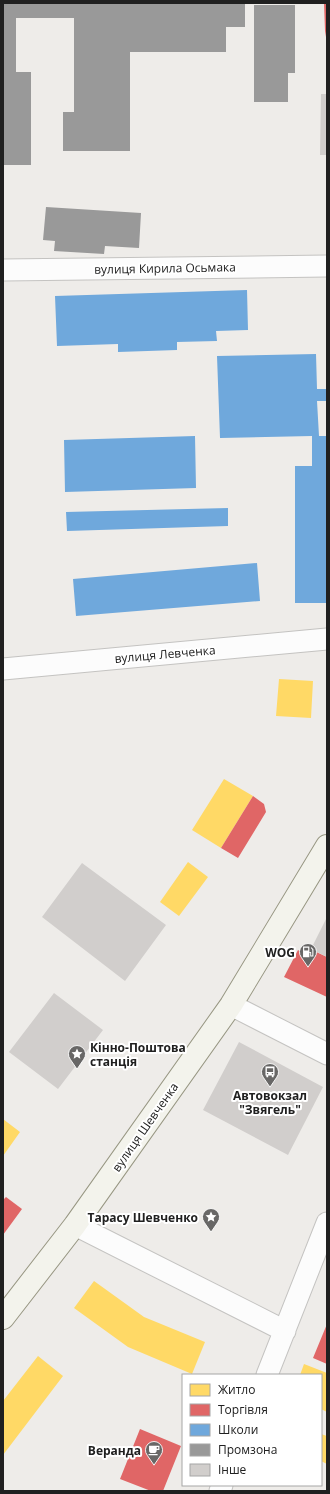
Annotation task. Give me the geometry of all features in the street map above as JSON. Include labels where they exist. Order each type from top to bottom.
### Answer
[{"type":"main road","name":"вулиця Шевченка","points":[[3,1318],[75,1225],[231,1005],[327,846]]},
{"type":"street","name":"вулиця Кирила Осьмака","points":[[3,270],[327,266]]},
{"type":"street","name":"вулиця Левченка","points":[[3,669],[327,639]]},
{"type":"street","points":[[231,1005],[327,1054]]},
{"type":"street","points":[[267,1374],[327,1224]]},
{"type":"street","points":[[75,1225],[285,1331]]},
{"type":"building: Житло","points":[[279,679],[313,681],[311,718],[276,716]]},
{"type":"building: Житло","points":[[224,779],[253,796],[221,848],[192,830]]},
{"type":"building: Житло","points":[[188,862],[208,877],[179,916],[160,902]]},
{"type":"building: Житло","points":[[3,1119],[20,1132],[3,1156]]},
{"type":"building: Житло","points":[[94,1281],[144,1317],[205,1342],[192,1374],[128,1347],[74,1308]]},
{"type":"building: Житло","points":[[38,1356],[63,1376],[3,1455],[3,1401]]},
{"type":"building: Житло","points":[[304,1364],[327,1373],[327,1412],[322,1410],[322,1374],[300,1374]]},
{"type":"building: Житло","points":[[322,1434],[327,1436],[327,1464],[322,1462]]},
{"type":"building: Торгівля","points":[[324,3],[327,3],[326,37],[325,31]]},
{"type":"building: Торгівля","points":[[253,796],[264,804],[266,812],[238,858],[221,848]]},
{"type":"building: Торгівля","name":"WOG","points":[[308,948],[327,957],[327,997],[284,977],[298,950],[304,954]]},
{"type":"building: Торгівля","points":[[6,1197],[22,1209],[3,1235],[3,1200]]},
{"type":"building: Торгівля","points":[[327,1324],[327,1364],[313,1358]]},
{"type":"building: Торгівля","points":[[140,1429],[181,1446],[163,1491],[151,1491],[120,1479]]},
{"type":"building: Школи","points":[[247,290],[248,330],[216,331],[217,341],[177,342],[177,350],[118,352],[118,344],[57,346],[55,296]]},
{"type":"building: Школи","points":[[316,354],[317,389],[326,389],[327,401],[317,401],[319,436],[327,436],[327,603],[295,603],[295,466],[312,466],[312,436],[220,438],[217,356]]},
{"type":"building: Школи","points":[[195,436],[196,488],[65,492],[64,440]]},
{"type":"building: Школи","points":[[228,508],[228,526],[67,531],[66,512]]},
{"type":"building: Школи","points":[[257,563],[260,601],[76,616],[73,579]]},
{"type":"building: Промзона","points":[[3,3],[245,3],[245,27],[226,27],[226,52],[130,52],[130,151],[63,151],[63,112],[74,112],[74,18],[16,18],[16,72],[31,72],[31,165],[3,165]]},
{"type":"building: Промзона","points":[[254,5],[295,5],[295,73],[288,73],[288,102],[254,102]]},
{"type":"building: Промзона","points":[[46,207],[141,213],[139,248],[105,246],[104,254],[54,251],[55,241],[43,240]]},
{"type":"building: Інше","points":[[321,94],[327,94],[327,155],[320,155]]},
{"type":"building: Інше","points":[[82,863],[166,925],[125,981],[42,917]]},
{"type":"building: Інше","points":[[327,917],[327,957],[311,949]]},
{"type":"building: Інше","points":[[54,993],[103,1030],[58,1089],[9,1052]]},
{"type":"building: Інше","name":"Автовокзал \"Звягель\"","points":[[239,1042],[323,1087],[288,1155],[203,1110]]},
{"type":"place","name":"WOG","points":[[308,967]]},
{"type":"place","name":"Кінно-Поштова станція","points":[[77,1069]]},
{"type":"place","name":"Автовокзал \"Звягель\"","points":[[270,1087]]},
{"type":"place","name":"Тарасу Шевченко","points":[[211,1232]]},
{"type":"place","name":"Веранда","points":[[154,1465]]}]
